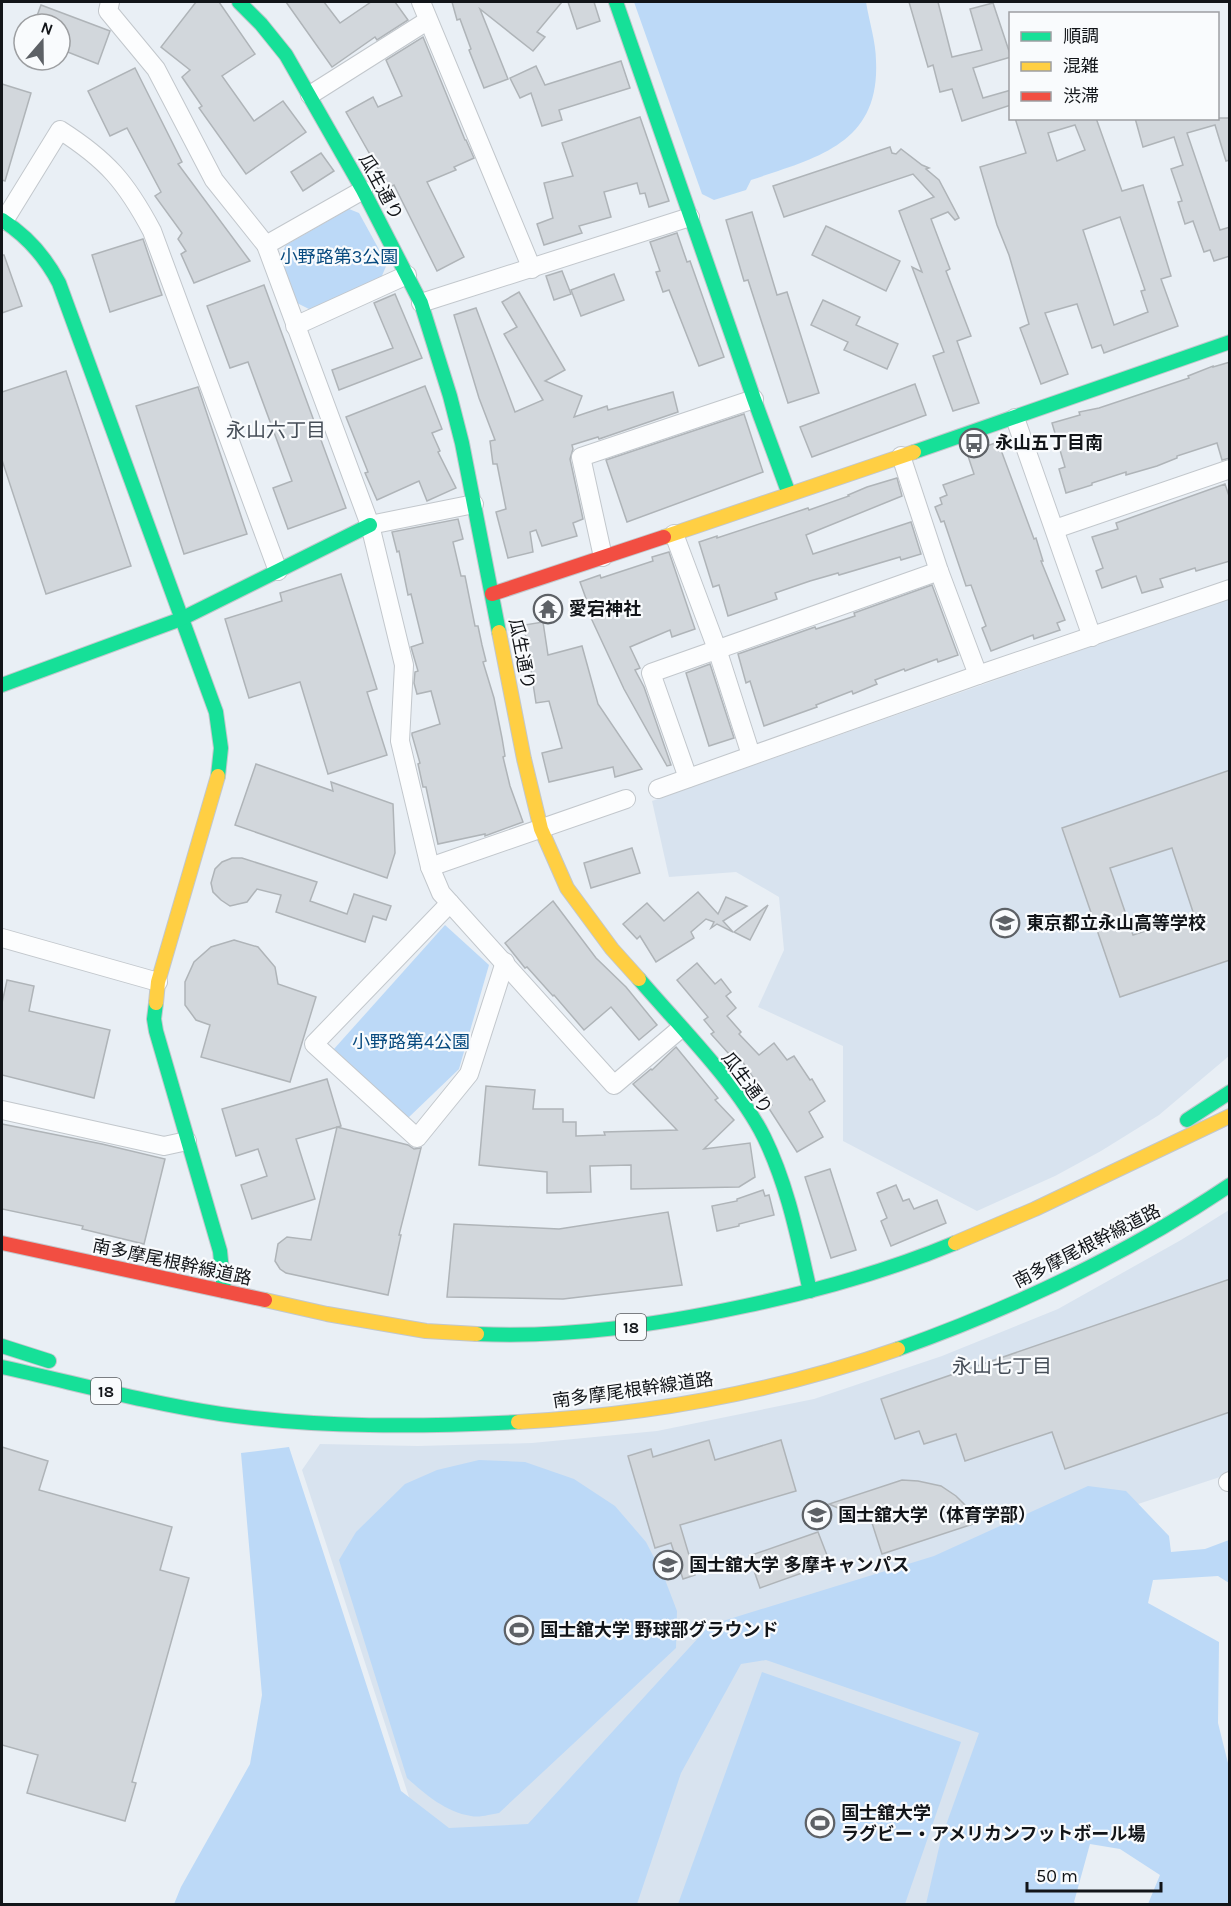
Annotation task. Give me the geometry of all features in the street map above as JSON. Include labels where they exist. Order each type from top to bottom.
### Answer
[{"type":"street","points":[[110,2],[108,11],[156,69],[214,180],[266,245],[370,525],[404,665],[400,741],[430,867],[441,893],[614,1085],[680,1029]]},
{"type":"street","name":"瓜生通り","points":[[239,2],[261,24],[286,55],[363,190],[422,303],[462,442],[524,759],[541,829],[567,888],[612,949],[740,1099],[764,1137],[791,1206],[810,1291]]},
{"type":"street","points":[[420,2],[532,269]]},
{"type":"street","points":[[616,2],[789,494]]},
{"type":"street","points":[[310,95],[427,21]]},
{"type":"street","points":[[224,1291],[220,1251],[154,1019],[158,982],[184,898],[222,758],[221,732],[216,712],[59,283],[50,265],[38,249],[21,232],[3,221],[60,130],[91,150],[118,177],[136,201],[152,231],[278,572]]},
{"type":"street","points":[[266,245],[363,190]]},
{"type":"street","points":[[422,303],[690,217]]},
{"type":"street","points":[[295,326],[407,275]]},
{"type":"street","points":[[492,594],[1015,418],[1230,342]]},
{"type":"street","points":[[603,556],[582,457],[754,399]]},
{"type":"street","points":[[1015,418],[1092,637]]},
{"type":"street","points":[[902,456],[939,571],[978,675]]},
{"type":"street","points":[[1055,528],[1230,469]]},
{"type":"street","points":[[2,685],[181,619],[370,525],[474,504]]},
{"type":"street","points":[[674,534],[717,649],[751,755]]},
{"type":"street","points":[[688,778],[651,673],[939,571]]},
{"type":"street","points":[[658,789],[978,675],[1230,589]]},
{"type":"street","points":[[430,867],[626,799]]},
{"type":"street","points":[[450,903],[314,1044],[417,1138],[469,1074],[505,962]]},
{"type":"street","points":[[2,938],[158,982]]},
{"type":"street","points":[[1106,1176],[1230,1092]]},
{"type":"street","points":[[2,1110],[164,1146],[187,1141]]},
{"type":"street","name":"南多摩尾根幹線道路","points":[[2,1243],[357,1320],[426,1331],[524,1335],[606,1331],[684,1319],[810,1291],[933,1252],[1035,1209],[1230,1116]]},
{"type":"street","name":"南多摩尾根幹線道路","points":[[2,1365],[22,1372],[211,1413],[347,1425],[482,1424],[551,1420],[676,1405],[764,1389],[811,1377],[940,1335],[1062,1283],[1129,1248],[1230,1185]]},
{"type":"street","points":[[2,1346],[63,1365]]},
{"type":"street","points":[[115,1379],[136,1384],[211,1413]]},
{"type":"shaded area","name":"東京都立永山高等学校","points":[[1229,598],[1229,1056],[1159,1115],[1101,1151],[1055,1176],[977,1211],[843,1141],[843,1046],[758,1007],[784,950],[779,897],[736,872],[669,877],[652,801]]},
{"type":"shaded area","name":"国士舘大学 多摩キャンパス","points":[[1229,1210],[1229,1474],[1132,1506],[1041,1904],[496,1904],[424,1843],[302,1470],[320,1444],[418,1446],[532,1443],[657,1431],[814,1399],[942,1356],[1058,1309],[1181,1240]]},
{"type":"green space","points":[[634,2],[866,2],[876,54],[874,89],[867,112],[855,130],[839,144],[820,155],[751,180],[746,190],[714,200],[702,194]]},
{"type":"green space","name":"小野路第3公園","points":[[349,209],[359,213],[387,264],[381,278],[311,310],[297,303],[280,257],[286,245]]},
{"type":"green space","name":"小野路第4公園","points":[[445,925],[489,965],[459,1069],[408,1118],[334,1049]]},
{"type":"green space","points":[[289,1447],[401,1791],[449,1828],[528,1824],[710,1625],[934,1556],[1088,1486],[1126,1491],[1169,1536],[1171,1552],[1205,1549],[1229,1540],[1229,1583],[1218,1576],[1153,1580],[1148,1603],[1219,1642],[1218,1723],[1230,1771],[1229,1904],[1148,1904],[1160,1875],[1120,1849],[1090,1844],[1074,1902],[1077,1904],[926,1904],[941,1839],[979,1733],[766,1660],[741,1664],[681,1773],[637,1904],[174,1904],[181,1887],[250,1764],[262,1695],[241,1453]]},
{"type":"green space","name":"国士舘大学 野球部グラウンド","points":[[479,1460],[525,1462],[574,1479],[615,1506],[646,1542],[664,1577],[677,1611],[676,1648],[499,1813],[478,1817],[445,1807],[407,1778],[339,1560],[356,1532],[405,1484],[437,1470]]},
{"type":"green space","name":"国士舘大学 ラグビー・アメリカンフットボール場","points":[[762,1672],[961,1742],[905,1904],[678,1904]]},
{"type":"building","points":[[196,2],[219,2],[255,54],[222,76],[254,121],[283,101],[306,132],[246,174],[199,108],[202,106],[182,77],[190,70],[161,47]]},
{"type":"building","points":[[286,2],[324,2],[340,23],[371,2],[395,2],[408,20],[377,40],[375,37],[332,67]]},
{"type":"building","points":[[452,2],[562,2],[537,32],[545,37],[533,51],[480,9],[508,79],[484,88]]},
{"type":"building","points":[[568,2],[594,2],[600,21],[577,29]]},
{"type":"building","points":[[909,2],[938,2],[952,57],[982,50],[970,9],[993,3],[1009,51],[1009,58],[973,68],[983,98],[1009,91],[1009,106],[962,121],[952,89],[940,92],[933,65],[928,67]]},
{"type":"building","points":[[41,5],[60,12],[38,12]]},
{"type":"building","points":[[72,17],[110,31],[98,64],[72,54]]},
{"type":"building","points":[[423,37],[474,158],[454,167],[456,170],[427,182],[464,257],[437,271],[394,185],[389,188],[346,112],[373,97],[378,107],[402,96],[386,60]]},
{"type":"building","points":[[621,61],[630,88],[559,110],[562,120],[542,126],[531,93],[520,98],[510,78],[536,66],[545,85]]},
{"type":"building","points":[[135,68],[182,162],[178,164],[250,261],[194,283],[181,254],[186,251],[178,239],[182,233],[155,196],[161,192],[127,128],[110,136],[88,91]]},
{"type":"building","points":[[2,84],[31,93],[5,181],[2,180]]},
{"type":"building","points":[[640,117],[669,201],[649,207],[645,193],[640,194],[637,183],[604,192],[611,217],[579,226],[582,233],[544,245],[537,224],[553,218],[544,183],[573,176],[562,143]]},
{"type":"building","points":[[1230,118],[1230,160],[1226,161],[1215,125],[1187,133],[1220,230],[1230,227],[1230,256],[1214,261],[1210,250],[1204,252],[1193,221],[1185,224],[1178,202],[1182,201],[1171,169],[1183,165],[1174,137],[1143,147],[1136,120]]},
{"type":"building","points":[[1016,120],[1097,120],[1122,191],[1143,185],[1171,276],[1161,279],[1178,326],[1104,353],[1101,345],[1092,348],[1077,304],[1045,313],[1068,374],[1041,384],[1020,328],[1029,324],[980,167],[1026,153]],"holes":[[[1075,125],[1085,150],[1057,161],[1048,133]],[[1120,217],[1145,290],[1141,291],[1148,312],[1114,325],[1083,230]]]},
{"type":"building","points":[[890,147],[892,153],[896,154],[901,149],[929,168],[926,169],[939,180],[959,218],[955,220],[948,212],[931,219],[950,269],[946,271],[971,336],[957,341],[979,403],[953,411],[933,356],[944,352],[912,267],[922,272],[899,211],[934,197],[913,174],[784,217],[773,186]]},
{"type":"building","points":[[321,153],[334,171],[303,191],[291,172]]},
{"type":"building","points":[[752,212],[777,295],[787,292],[819,393],[788,403],[748,280],[744,281],[726,220]]},
{"type":"building","points":[[826,226],[900,261],[886,291],[812,255]]},
{"type":"building","points":[[677,233],[687,262],[690,261],[724,357],[699,366],[669,290],[663,292],[656,272],[660,271],[650,242]]},
{"type":"building","points":[[143,239],[162,295],[110,312],[92,255]]},
{"type":"building","points":[[2,255],[4,255],[22,306],[2,313]]},
{"type":"building","points":[[562,271],[571,294],[554,300],[546,276]]},
{"type":"building","points":[[614,274],[624,300],[581,316],[571,290]]},
{"type":"building","points":[[264,285],[346,508],[288,529],[273,488],[292,481],[248,362],[230,368],[207,306]]},
{"type":"building","points":[[519,292],[565,370],[545,381],[582,396],[574,417],[607,406],[608,410],[673,392],[678,412],[599,439],[598,437],[572,445],[570,459],[583,519],[573,523],[577,536],[542,546],[536,530],[530,532],[533,552],[508,558],[496,512],[506,509],[497,464],[493,464],[490,441],[495,440],[479,398],[454,315],[476,308],[515,412],[543,400],[504,334],[517,327],[502,302]]},
{"type":"building","points":[[395,294],[422,358],[339,390],[332,370],[393,348],[374,303]]},
{"type":"building","points":[[823,300],[860,317],[856,325],[898,344],[887,369],[844,350],[848,342],[811,325]]},
{"type":"building","points":[[1230,362],[1230,458],[1222,460],[1217,443],[1177,456],[1157,466],[1126,475],[1126,472],[1066,493],[1059,469],[1065,467],[1052,423],[1080,415],[1079,412],[1099,408],[1189,378],[1188,376],[1213,366]]},
{"type":"building","points":[[66,371],[131,566],[46,594],[2,460],[2,392]]},
{"type":"building","points":[[915,384],[926,415],[812,457],[800,427]]},
{"type":"building","points":[[425,386],[442,429],[432,433],[440,451],[438,452],[456,488],[427,501],[419,481],[377,500],[346,417]]},
{"type":"building","points":[[198,387],[247,534],[184,554],[136,406]]},
{"type":"building","points":[[744,414],[763,472],[627,522],[606,460]]},
{"type":"building","points":[[998,442],[1065,620],[1057,623],[1060,630],[1034,639],[1033,635],[991,651],[982,628],[986,626],[971,585],[966,586],[944,521],[941,522],[935,507],[942,504],[940,498],[947,495],[943,485],[974,474],[967,453]]},
{"type":"building","points":[[897,478],[902,496],[806,535],[813,554],[911,522],[921,554],[901,560],[900,557],[810,581],[775,593],[777,599],[728,616],[719,585],[713,587],[699,542],[808,508],[809,510]]},
{"type":"building","points":[[1225,484],[1230,499],[1230,561],[1196,571],[1195,568],[1160,579],[1163,587],[1142,593],[1136,576],[1102,588],[1096,571],[1103,568],[1092,537],[1118,529],[1116,523]]},
{"type":"building","points":[[458,519],[463,539],[453,542],[461,576],[465,576],[475,626],[478,626],[486,661],[483,662],[494,698],[510,786],[523,822],[485,836],[485,834],[438,844],[412,733],[440,724],[431,691],[417,694],[414,683],[415,672],[418,671],[411,647],[423,643],[392,532]]},
{"type":"building","points":[[669,552],[695,629],[672,637],[670,630],[630,647],[640,668],[635,670],[644,687],[671,765],[667,766],[624,689],[585,605],[588,604],[580,582],[600,575],[601,578],[653,561],[652,557]]},
{"type":"building","points":[[341,574],[377,689],[367,692],[387,755],[328,774],[300,682],[249,698],[225,619],[282,601],[280,593]]},
{"type":"building","points":[[932,585],[958,655],[938,662],[937,659],[905,671],[904,669],[875,680],[877,684],[853,694],[852,691],[816,705],[817,707],[764,726],[750,681],[746,683],[738,654],[815,627],[816,629],[855,616],[854,613]]},
{"type":"building","points":[[543,622],[548,655],[582,646],[598,704],[642,769],[615,777],[613,767],[549,782],[542,753],[562,748],[549,701],[536,703],[524,625]]},
{"type":"building","points":[[710,664],[734,738],[709,746],[686,673]]},
{"type":"building","points":[[256,764],[333,791],[331,782],[393,804],[395,853],[387,878],[235,825]]},
{"type":"building","points":[[1230,770],[1230,960],[1120,997],[1062,828]],"holes":[[[1172,848],[1194,915],[1133,935],[1110,868]]]},
{"type":"building","points":[[632,848],[640,873],[591,888],[584,863]]},
{"type":"building","points":[[232,858],[242,858],[317,882],[310,901],[347,914],[354,894],[391,906],[386,920],[373,916],[365,942],[276,912],[281,895],[257,889],[247,902],[230,906],[213,892],[211,883],[215,869],[222,862]]},
{"type":"building","points":[[698,892],[718,914],[726,897],[747,906],[723,921],[733,932],[717,924],[711,928],[714,922],[706,919],[691,932],[694,938],[656,962],[640,936],[637,939],[623,924],[647,903],[664,921]]},
{"type":"building","points":[[553,901],[596,958],[626,987],[657,1025],[639,1040],[611,1007],[584,1030],[554,995],[527,967],[525,968],[505,943]]},
{"type":"building","points":[[768,905],[750,940],[734,932]]},
{"type":"building","points":[[234,940],[258,947],[275,967],[278,984],[316,997],[290,1082],[201,1057],[210,1025],[196,1020],[185,1005],[185,982],[194,962],[211,947]]},
{"type":"building","points":[[697,963],[715,984],[721,979],[731,992],[726,996],[736,1008],[727,1016],[741,1032],[739,1034],[759,1055],[774,1043],[787,1060],[794,1056],[810,1080],[812,1079],[825,1101],[809,1112],[823,1137],[797,1152],[768,1107],[772,1105],[742,1061],[738,1064],[711,1034],[714,1032],[704,1020],[708,1017],[677,980]]},
{"type":"building","points":[[7,980],[34,986],[29,1011],[110,1030],[94,1098],[2,1075],[2,1003]]},
{"type":"building","points":[[676,1047],[718,1098],[715,1100],[734,1120],[704,1149],[750,1143],[755,1177],[739,1187],[631,1189],[631,1165],[590,1166],[591,1192],[547,1193],[547,1172],[479,1165],[486,1086],[535,1090],[533,1109],[563,1109],[563,1122],[576,1122],[576,1136],[605,1135],[604,1132],[677,1130],[633,1084]]},
{"type":"building","points":[[327,1079],[341,1126],[296,1139],[315,1199],[252,1219],[241,1185],[267,1176],[258,1149],[236,1156],[222,1109]]},
{"type":"building","points":[[2,1124],[165,1159],[144,1244],[82,1229],[83,1226],[2,1209]]},
{"type":"building","points":[[337,1127],[408,1145],[414,1149],[421,1148],[399,1235],[401,1235],[388,1295],[286,1273],[275,1261],[278,1244],[287,1237],[311,1240]]},
{"type":"building","points":[[830,1169],[856,1250],[831,1258],[805,1177]]},
{"type":"building","points":[[896,1185],[903,1201],[909,1199],[914,1209],[937,1200],[946,1223],[891,1246],[881,1221],[887,1218],[877,1193]]},
{"type":"building","points":[[763,1190],[765,1196],[769,1195],[774,1215],[717,1231],[712,1206],[737,1201],[737,1199]]},
{"type":"building","points":[[668,1212],[682,1285],[563,1299],[447,1297],[454,1224],[559,1229]]},
{"type":"building","points":[[1230,1279],[1230,1412],[1065,1469],[1052,1432],[965,1461],[956,1434],[924,1444],[919,1431],[895,1439],[881,1399]]},
{"type":"building","points":[[709,1440],[715,1460],[781,1440],[796,1491],[680,1525],[695,1575],[683,1579],[671,1543],[655,1548],[628,1456],[651,1449],[653,1457]]},
{"type":"building","points":[[2,1447],[48,1461],[39,1490],[172,1527],[160,1570],[189,1578],[132,1782],[136,1783],[125,1821],[27,1793],[38,1755],[2,1745]]},
{"type":"building","points":[[902,1480],[941,1486],[968,1508],[973,1524],[882,1554],[872,1523],[829,1504]]},
{"type":"building","points":[[818,1532],[830,1563],[760,1588],[749,1556]]},
{"type":"traffic: fast","points":[[239,2],[261,24],[286,55],[363,190],[421,303],[462,443],[499,632]]},
{"type":"traffic: fast","points":[[616,2],[789,494]]},
{"type":"traffic: fast","points":[[2,220],[35,247],[59,283],[216,712],[221,748],[218,776]]},
{"type":"traffic: fast","points":[[914,452],[1230,342]]},
{"type":"traffic: fast","points":[[2,685],[181,619],[370,525]]},
{"type":"traffic: fast","points":[[639,979],[739,1096],[764,1137],[786,1194],[810,1291]]},
{"type":"traffic: fast","points":[[156,1003],[154,1019],[156,1031],[220,1251],[224,1291]]},
{"type":"traffic: fast","points":[[1187,1120],[1230,1092]]},
{"type":"traffic: fast","points":[[898,1349],[985,1316],[1069,1278],[1151,1234],[1230,1185]]},
{"type":"traffic: fast","points":[[477,1334],[545,1334],[612,1329],[712,1313],[798,1294],[852,1279],[904,1263],[955,1243]]},
{"type":"traffic: fast","points":[[2,1346],[49,1361]]},
{"type":"traffic: fast","points":[[2,1367],[166,1404],[258,1419],[369,1425],[518,1422]]},
{"type":"traffic: slow","points":[[664,537],[914,452]]},
{"type":"traffic: slow","points":[[499,632],[524,759],[541,829],[567,888],[612,949],[639,979]]},
{"type":"traffic: slow","points":[[156,1003],[158,982],[218,776]]},
{"type":"traffic: slow","points":[[955,1243],[1035,1209],[1230,1116]]},
{"type":"traffic: slow","points":[[265,1300],[327,1314],[426,1331],[477,1334]]},
{"type":"traffic: slow","points":[[518,1422],[615,1414],[711,1399],[805,1378],[898,1349]]},
{"type":"traffic: jam","points":[[492,594],[664,537]]},
{"type":"traffic: jam","points":[[2,1243],[265,1300]]},
{"type":"place","name":"永山五丁目南","points":[[974,443]]},
{"type":"place","name":"愛宕神社","points":[[548,609]]},
{"type":"place","name":"東京都立永山高等学校","points":[[1005,923]]},
{"type":"place","name":"国士舘大学（体育学部）","points":[[817,1515]]},
{"type":"place","name":"国士舘大学 多摩キャンパス","points":[[668,1565]]},
{"type":"place","name":"国士舘大学 野球部グラウンド","points":[[519,1630]]},
{"type":"place","name":"国士舘大学 ラグビー・アメリカンフットボール場","points":[[820,1823]]},
{"type":"district","name":"永山六丁目","points":[[276,430]]},
{"type":"district","name":"永山七丁目","points":[[1002,1366]]}]
